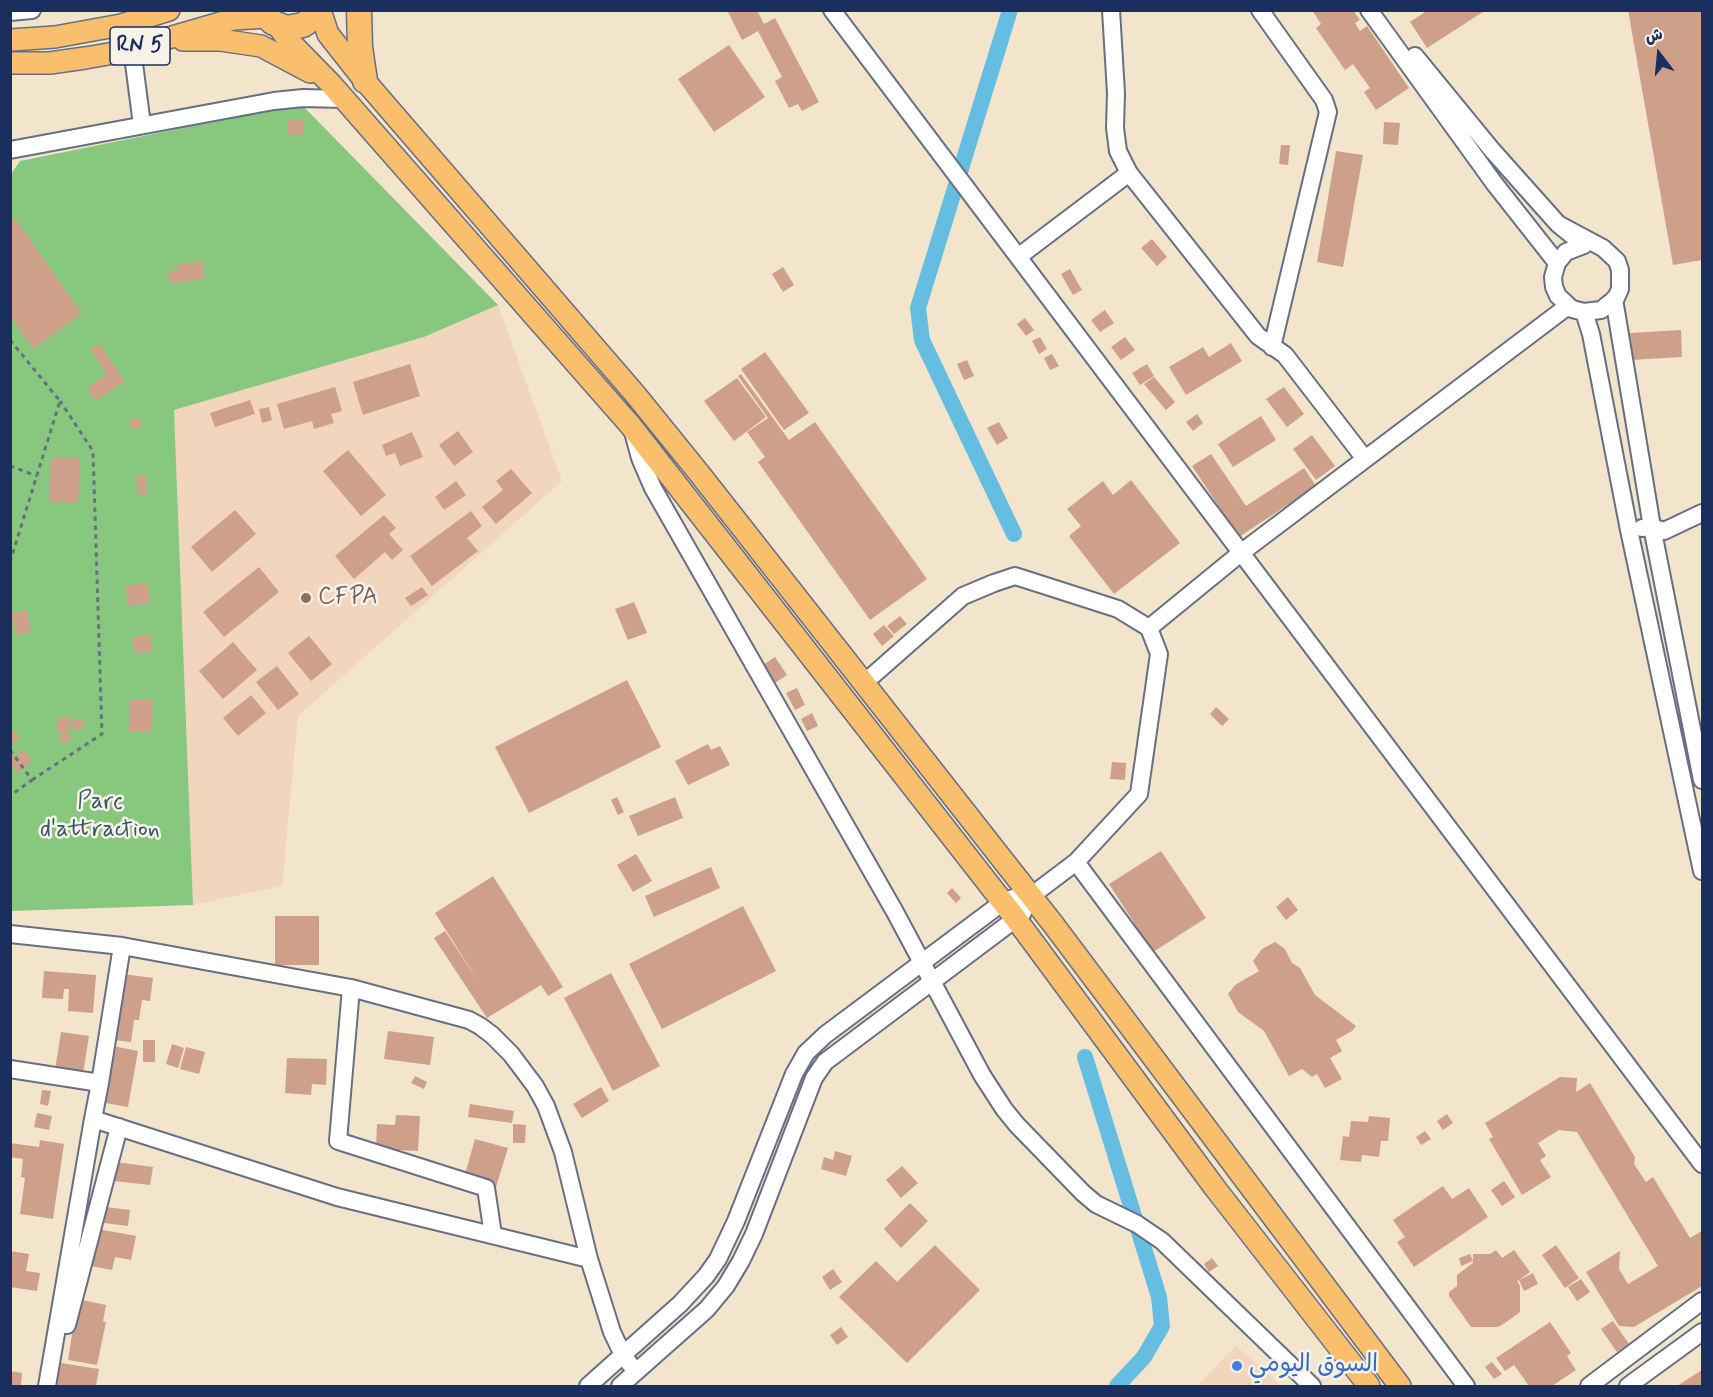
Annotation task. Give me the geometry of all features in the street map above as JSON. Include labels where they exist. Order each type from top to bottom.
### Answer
[{"type":"highway","points":[[269,18],[286,28],[303,25],[318,10]]},
{"type":"highway","points":[[359,10],[360,47],[365,81]]},
{"type":"main road","name":"RN 5","points":[[10,40],[55,37],[121,25],[169,10]]},
{"type":"main road","points":[[318,10],[328,34],[365,81],[667,433],[1031,896],[1400,1386]]},
{"type":"main road","name":"RN 5","points":[[10,63],[50,63],[85,58],[132,48],[234,19],[269,18]]},
{"type":"main road","points":[[269,18],[631,426],[1010,910],[1215,1188],[1369,1386]]},
{"type":"main road","points":[[156,41],[220,40],[261,46],[279,54],[337,92]]},
{"type":"street","points":[[10,12],[32,10]]},
{"type":"street","points":[[832,10],[1702,1164]]},
{"type":"street","points":[[1111,10],[1116,93],[1115,128],[1118,151],[1129,173],[1258,336],[1285,355],[1365,459]]},
{"type":"street","points":[[1260,10],[1324,100],[1328,112],[1272,346]]},
{"type":"street","points":[[1369,10],[1494,183],[1557,263]]},
{"type":"street","points":[[1381,10],[1394,30],[1492,150],[1558,224],[1584,245],[1566,252],[1557,263],[1553,277],[1558,296],[1568,306],[1584,312],[1600,310],[1614,299],[1620,289],[1622,280],[1617,261],[1603,248],[1558,224]]},
{"type":"street","points":[[132,48],[142,125]]},
{"type":"street","points":[[10,150],[337,92]]},
{"type":"street","points":[[1018,257],[1129,173]]},
{"type":"street","points":[[1614,299],[1652,527],[1702,780]]},
{"type":"street","points":[[1149,628],[1242,552],[1568,306]]},
{"type":"street","points":[[1584,312],[1591,334],[1629,530],[1702,871]]},
{"type":"street","points":[[631,426],[640,458],[653,488],[922,962],[982,1075],[1004,1109],[1071,1182],[1096,1204],[1137,1224],[1162,1241],[1312,1386]]},
{"type":"street","points":[[1629,530],[1652,527],[1664,531],[1702,513]]},
{"type":"street","points":[[620,1386],[707,1309],[726,1286],[741,1261],[819,1070],[833,1055],[932,981],[1010,910],[1016,897],[1031,896],[1076,862],[1138,794],[1159,654],[1149,628],[1118,609],[1015,576],[963,596],[863,684]]},
{"type":"street","points":[[1076,862],[1466,1386]]},
{"type":"street","points":[[588,1386],[694,1291],[718,1259],[736,1221],[794,1074],[814,1043],[922,962],[1010,910]]},
{"type":"street","points":[[10,934],[123,946],[351,988],[469,1020],[492,1035],[511,1054],[535,1086],[556,1129],[588,1259],[612,1332],[623,1355],[636,1372]]},
{"type":"street","points":[[49,1386],[123,946]]},
{"type":"street","points":[[351,988],[338,1141],[486,1188],[493,1235]]},
{"type":"street","points":[[10,1069],[100,1083]]},
{"type":"street","points":[[93,1119],[337,1197],[588,1259]]},
{"type":"street","points":[[49,1386],[119,1127]]},
{"type":"street","points":[[1589,1386],[1702,1301]]},
{"type":"street","points":[[1628,1386],[1702,1332]]},
{"type":"path","points":[[10,340],[60,401],[93,451],[102,734],[10,796]]},
{"type":"path","points":[[10,562],[60,401]]},
{"type":"path","points":[[10,466],[37,476]]},
{"type":"path","points":[[10,541],[16,543]]},
{"type":"path","points":[[10,750],[32,780]]},
{"type":"shaded area","name":"CFPA","points":[[498,305],[562,481],[298,716],[282,886],[193,905],[174,410],[424,337]]},
{"type":"shaded area","name":"السوق اليومي","points":[[1236,1346],[1281,1386],[1197,1386]]},
{"type":"green space","name":"Parc d'attraction","points":[[301,104],[498,305],[424,337],[174,410],[193,905],[11,911],[11,174],[20,161]]},
{"type":"building","points":[[727,10],[757,10],[764,24],[775,18],[819,102],[802,111],[798,104],[789,108],[775,81],[782,77],[758,31],[742,40]]},
{"type":"building","points":[[1312,10],[1353,10],[1360,20],[1355,23],[1360,31],[1367,26],[1409,88],[1376,110],[1364,92],[1370,88],[1353,64],[1345,70],[1316,28],[1321,24]]},
{"type":"building","points":[[1424,10],[1486,10],[1427,48],[1410,22],[1425,12]]},
{"type":"building","points":[[1628,10],[1702,10],[1702,260],[1673,265]]},
{"type":"building","points":[[729,45],[765,97],[714,132],[678,79]]},
{"type":"building","points":[[288,120],[304,120],[304,134],[288,135]]},
{"type":"building","points":[[1384,122],[1400,123],[1398,145],[1383,144]]},
{"type":"building","points":[[1281,145],[1290,145],[1288,165],[1279,164]]},
{"type":"building","points":[[1336,151],[1363,155],[1343,267],[1317,262]]},
{"type":"building","points":[[14,217],[82,314],[33,349],[10,316],[10,220]]},
{"type":"building","points":[[1152,239],[1167,257],[1157,266],[1141,248]]},
{"type":"building","points":[[202,261],[204,279],[170,284],[168,271],[178,270],[177,265]]},
{"type":"building","points":[[783,267],[794,285],[783,292],[772,274]]},
{"type":"building","points":[[1070,269],[1082,290],[1073,295],[1061,274]]},
{"type":"building","points":[[1105,310],[1114,323],[1100,332],[1091,320]]},
{"type":"building","points":[[1025,318],[1034,330],[1026,336],[1017,324]]},
{"type":"building","points":[[1681,330],[1682,357],[1631,360],[1630,333]]},
{"type":"building","points":[[1040,337],[1047,349],[1039,354],[1032,341]]},
{"type":"building","points":[[1125,337],[1135,350],[1121,360],[1111,347]]},
{"type":"building","points":[[1231,343],[1242,361],[1186,395],[1169,367],[1203,347],[1209,357]]},
{"type":"building","points":[[99,344],[125,381],[96,401],[87,388],[107,374],[90,350]]},
{"type":"building","points":[[765,352],[809,413],[784,430],[741,369]]},
{"type":"building","points":[[1052,354],[1059,366],[1050,370],[1044,358]]},
{"type":"building","points":[[967,360],[974,376],[964,380],[957,364]]},
{"type":"building","points":[[410,364],[420,396],[363,415],[353,382]]},
{"type":"building","points":[[1147,364],[1154,376],[1140,385],[1132,373]]},
{"type":"building","points":[[741,374],[789,440],[815,422],[927,579],[870,620],[758,462],[765,457],[747,432],[768,418],[738,376]]},
{"type":"building","points":[[1154,377],[1175,402],[1166,410],[1144,384]]},
{"type":"building","points":[[737,378],[766,417],[734,441],[704,401]]},
{"type":"building","points":[[335,387],[342,411],[331,414],[334,423],[314,429],[312,421],[284,429],[277,404]]},
{"type":"building","points":[[1284,387],[1304,414],[1287,427],[1266,399]]},
{"type":"building","points":[[250,400],[255,414],[215,427],[210,413]]},
{"type":"building","points":[[269,407],[272,420],[262,423],[259,409]]},
{"type":"building","points":[[1197,414],[1203,423],[1193,431],[1186,422]]},
{"type":"building","points":[[1261,416],[1276,440],[1233,467],[1218,444]]},
{"type":"building","points":[[132,418],[142,420],[140,429],[129,427]]},
{"type":"building","points":[[999,422],[1008,438],[997,445],[987,428]]},
{"type":"building","points":[[458,431],[473,452],[454,466],[439,445]]},
{"type":"building","points":[[412,432],[423,457],[400,466],[395,453],[386,456],[382,445]]},
{"type":"building","points":[[1312,435],[1335,466],[1316,480],[1293,449]]},
{"type":"building","points":[[348,450],[386,495],[361,516],[323,471]]},
{"type":"building","points":[[1211,454],[1246,506],[1304,468],[1316,486],[1239,537],[1192,466]]},
{"type":"building","points":[[51,457],[80,458],[78,503],[49,502]]},
{"type":"building","points":[[511,469],[532,493],[496,524],[482,507],[503,490],[496,481]]},
{"type":"building","points":[[146,475],[147,494],[138,495],[136,476]]},
{"type":"building","points":[[1131,480],[1180,543],[1114,594],[1069,536],[1081,526],[1067,509],[1103,481],[1113,495]]},
{"type":"building","points":[[456,481],[466,495],[444,510],[435,497]]},
{"type":"building","points":[[235,510],[256,534],[212,572],[191,547]]},
{"type":"building","points":[[471,511],[482,526],[467,538],[478,551],[432,586],[410,556]]},
{"type":"building","points":[[384,515],[396,528],[389,534],[403,550],[392,560],[385,552],[354,579],[335,556]]},
{"type":"building","points":[[259,567],[279,592],[224,637],[203,612]]},
{"type":"building","points":[[148,583],[150,603],[128,606],[125,586]]},
{"type":"building","points":[[422,587],[428,595],[411,606],[405,598]]},
{"type":"building","points":[[634,602],[647,633],[628,640],[615,609]]},
{"type":"building","points":[[27,610],[31,632],[15,635],[11,613]]},
{"type":"building","points":[[900,616],[907,624],[894,634],[887,626]]},
{"type":"building","points":[[884,625],[894,636],[882,646],[873,634]]},
{"type":"building","points":[[150,634],[153,651],[135,654],[132,638]]},
{"type":"building","points":[[309,636],[332,664],[311,681],[288,653]]},
{"type":"building","points":[[233,642],[257,670],[223,699],[199,671]]},
{"type":"building","points":[[775,657],[787,675],[775,683],[763,665]]},
{"type":"building","points":[[277,666],[299,694],[278,710],[256,682]]},
{"type":"building","points":[[627,680],[661,747],[529,813],[495,747]]},
{"type":"building","points":[[797,688],[805,705],[795,710],[786,693]]},
{"type":"building","points":[[251,695],[266,713],[238,736],[223,718]]},
{"type":"building","points":[[130,699],[153,699],[152,731],[129,731]]},
{"type":"building","points":[[1216,707],[1229,719],[1222,726],[1210,714]]},
{"type":"building","points":[[812,713],[818,726],[807,731],[801,719]]},
{"type":"building","points":[[58,717],[71,718],[69,733],[72,740],[62,744],[59,736],[68,733],[57,733]]},
{"type":"building","points":[[83,718],[84,729],[73,730],[71,720]]},
{"type":"building","points":[[10,727],[20,738],[10,747]]},
{"type":"building","points":[[708,744],[711,750],[720,746],[730,765],[688,785],[675,761]]},
{"type":"building","points":[[24,750],[32,761],[17,773],[10,764],[10,759]]},
{"type":"building","points":[[1112,762],[1126,763],[1125,780],[1110,779]]},
{"type":"building","points":[[617,797],[624,812],[618,815],[611,800]]},
{"type":"building","points":[[675,797],[683,818],[638,836],[629,816]]},
{"type":"building","points":[[1161,851],[1206,918],[1153,952],[1109,884]]},
{"type":"building","points":[[636,854],[652,881],[633,892],[617,865]]},
{"type":"building","points":[[711,867],[720,888],[654,917],[645,896]]},
{"type":"building","points":[[493,876],[563,987],[548,996],[541,985],[487,1018],[434,938],[445,931],[480,984],[435,913]]},
{"type":"building","points":[[952,888],[961,898],[956,903],[947,893]]},
{"type":"building","points":[[1288,897],[1298,910],[1286,920],[1276,907]]},
{"type":"building","points":[[743,906],[776,971],[662,1029],[629,964]]},
{"type":"building","points":[[275,916],[319,916],[319,965],[275,965]]},
{"type":"building","points":[[1275,942],[1285,949],[1292,963],[1300,968],[1315,995],[1356,1026],[1352,1031],[1336,1040],[1342,1051],[1330,1058],[1342,1079],[1325,1088],[1317,1074],[1312,1077],[1302,1069],[1289,1076],[1264,1031],[1238,1012],[1228,994],[1235,985],[1259,971],[1253,961],[1262,949]]},
{"type":"building","points":[[44,971],[96,975],[93,1013],[68,1011],[69,989],[64,989],[63,999],[42,998]]},
{"type":"building","points":[[611,973],[660,1066],[613,1091],[564,998]]},
{"type":"building","points":[[123,974],[153,978],[150,1001],[142,1000],[139,1020],[134,1020],[131,1042],[114,1040]]},
{"type":"building","points":[[388,1031],[434,1037],[430,1065],[384,1059]]},
{"type":"building","points":[[61,1032],[89,1036],[83,1074],[55,1070]]},
{"type":"building","points":[[143,1040],[155,1040],[155,1062],[143,1062]]},
{"type":"building","points":[[172,1044],[184,1048],[178,1068],[166,1064]]},
{"type":"building","points":[[113,1046],[138,1051],[128,1107],[100,1102]]},
{"type":"building","points":[[186,1047],[205,1052],[199,1074],[180,1069]]},
{"type":"building","points":[[287,1058],[327,1059],[326,1085],[312,1084],[311,1095],[285,1093]]},
{"type":"building","points":[[415,1076],[427,1082],[424,1089],[411,1083]]},
{"type":"building","points":[[1560,1077],[1577,1078],[1576,1092],[1590,1083],[1635,1157],[1634,1164],[1646,1182],[1653,1177],[1690,1238],[1702,1231],[1702,1286],[1634,1327],[1619,1326],[1586,1272],[1620,1251],[1619,1269],[1628,1284],[1658,1266],[1577,1132],[1559,1130],[1538,1143],[1546,1156],[1540,1160],[1551,1177],[1522,1195],[1489,1139],[1493,1137],[1485,1123]]},
{"type":"building","points":[[601,1087],[609,1101],[582,1118],[573,1104]]},
{"type":"building","points":[[42,1090],[51,1091],[48,1106],[40,1104]]},
{"type":"building","points":[[470,1104],[514,1111],[512,1123],[468,1117]]},
{"type":"building","points":[[37,1113],[52,1116],[49,1130],[34,1127]]},
{"type":"building","points":[[1447,1114],[1453,1123],[1443,1130],[1437,1121]]},
{"type":"building","points":[[396,1115],[420,1116],[418,1151],[376,1149],[377,1124],[395,1125]]},
{"type":"building","points":[[1369,1116],[1390,1118],[1388,1141],[1381,1141],[1379,1157],[1362,1155],[1361,1162],[1340,1160],[1343,1136],[1349,1137],[1351,1121],[1368,1122]]},
{"type":"building","points":[[513,1124],[526,1125],[525,1143],[513,1143]]},
{"type":"building","points":[[1425,1131],[1431,1139],[1421,1145],[1416,1137]]},
{"type":"building","points":[[475,1139],[508,1148],[496,1187],[464,1178]]},
{"type":"building","points":[[40,1140],[64,1144],[53,1219],[20,1214],[25,1178],[21,1177],[23,1159],[10,1157],[10,1143],[39,1147]]},
{"type":"building","points":[[835,1151],[852,1156],[846,1176],[821,1169],[824,1157],[833,1160]]},
{"type":"building","points":[[116,1162],[153,1167],[150,1185],[114,1181]]},
{"type":"building","points":[[902,1166],[918,1183],[901,1198],[886,1180]]},
{"type":"building","points":[[1504,1181],[1515,1197],[1502,1206],[1491,1190]]},
{"type":"building","points":[[1443,1186],[1452,1199],[1469,1188],[1488,1217],[1414,1267],[1397,1242],[1405,1237],[1393,1220]]},
{"type":"building","points":[[910,1203],[928,1221],[901,1248],[884,1229]]},
{"type":"building","points":[[106,1207],[130,1210],[128,1226],[104,1223]]},
{"type":"building","points":[[98,1229],[136,1236],[131,1260],[115,1257],[112,1270],[91,1266]]},
{"type":"building","points":[[935,1245],[980,1290],[907,1363],[839,1297],[876,1261],[897,1282]]},
{"type":"building","points":[[1556,1245],[1579,1278],[1565,1288],[1542,1255]]},
{"type":"building","points":[[1496,1250],[1502,1258],[1514,1250],[1530,1272],[1517,1281],[1520,1286],[1520,1312],[1498,1327],[1471,1327],[1449,1296],[1449,1292],[1457,1286],[1457,1275],[1473,1263],[1473,1254],[1490,1254]]},
{"type":"building","points":[[10,1251],[29,1254],[26,1271],[40,1273],[37,1291],[10,1287]]},
{"type":"building","points":[[1470,1254],[1473,1261],[1461,1266],[1459,1258]]},
{"type":"building","points":[[1212,1258],[1218,1266],[1209,1272],[1204,1264]]},
{"type":"building","points":[[833,1269],[842,1282],[830,1290],[822,1277]]},
{"type":"building","points":[[1533,1273],[1538,1284],[1524,1291],[1519,1280]]},
{"type":"building","points":[[1581,1279],[1590,1292],[1577,1301],[1568,1287]]},
{"type":"building","points":[[82,1300],[106,1305],[103,1321],[106,1322],[97,1365],[68,1360],[75,1315],[79,1315]]},
{"type":"building","points":[[1613,1321],[1629,1344],[1617,1352],[1601,1329]]},
{"type":"building","points":[[1550,1322],[1571,1353],[1567,1356],[1576,1370],[1552,1386],[1529,1386],[1514,1365],[1505,1371],[1496,1358]]},
{"type":"building","points":[[841,1327],[848,1337],[837,1345],[830,1335]]},
{"type":"building","points":[[1492,1362],[1502,1374],[1494,1379],[1485,1367]]},
{"type":"building","points":[[61,1363],[99,1369],[96,1386],[57,1386]]},
{"type":"building","points":[[1702,1370],[1702,1386],[1677,1386]]},
{"type":"building","points":[[10,1371],[22,1373],[21,1386],[10,1386]]},
{"type":"waterway","points":[[1010,10],[918,308],[922,340],[1014,534]]},
{"type":"waterway","points":[[1085,1057],[1159,1297],[1162,1326],[1144,1357],[1117,1386]]},
{"type":"place","name":"CFPA","points":[[306,598]]},
{"type":"place","name":"السوق اليومي","points":[[1237,1366]]}]
